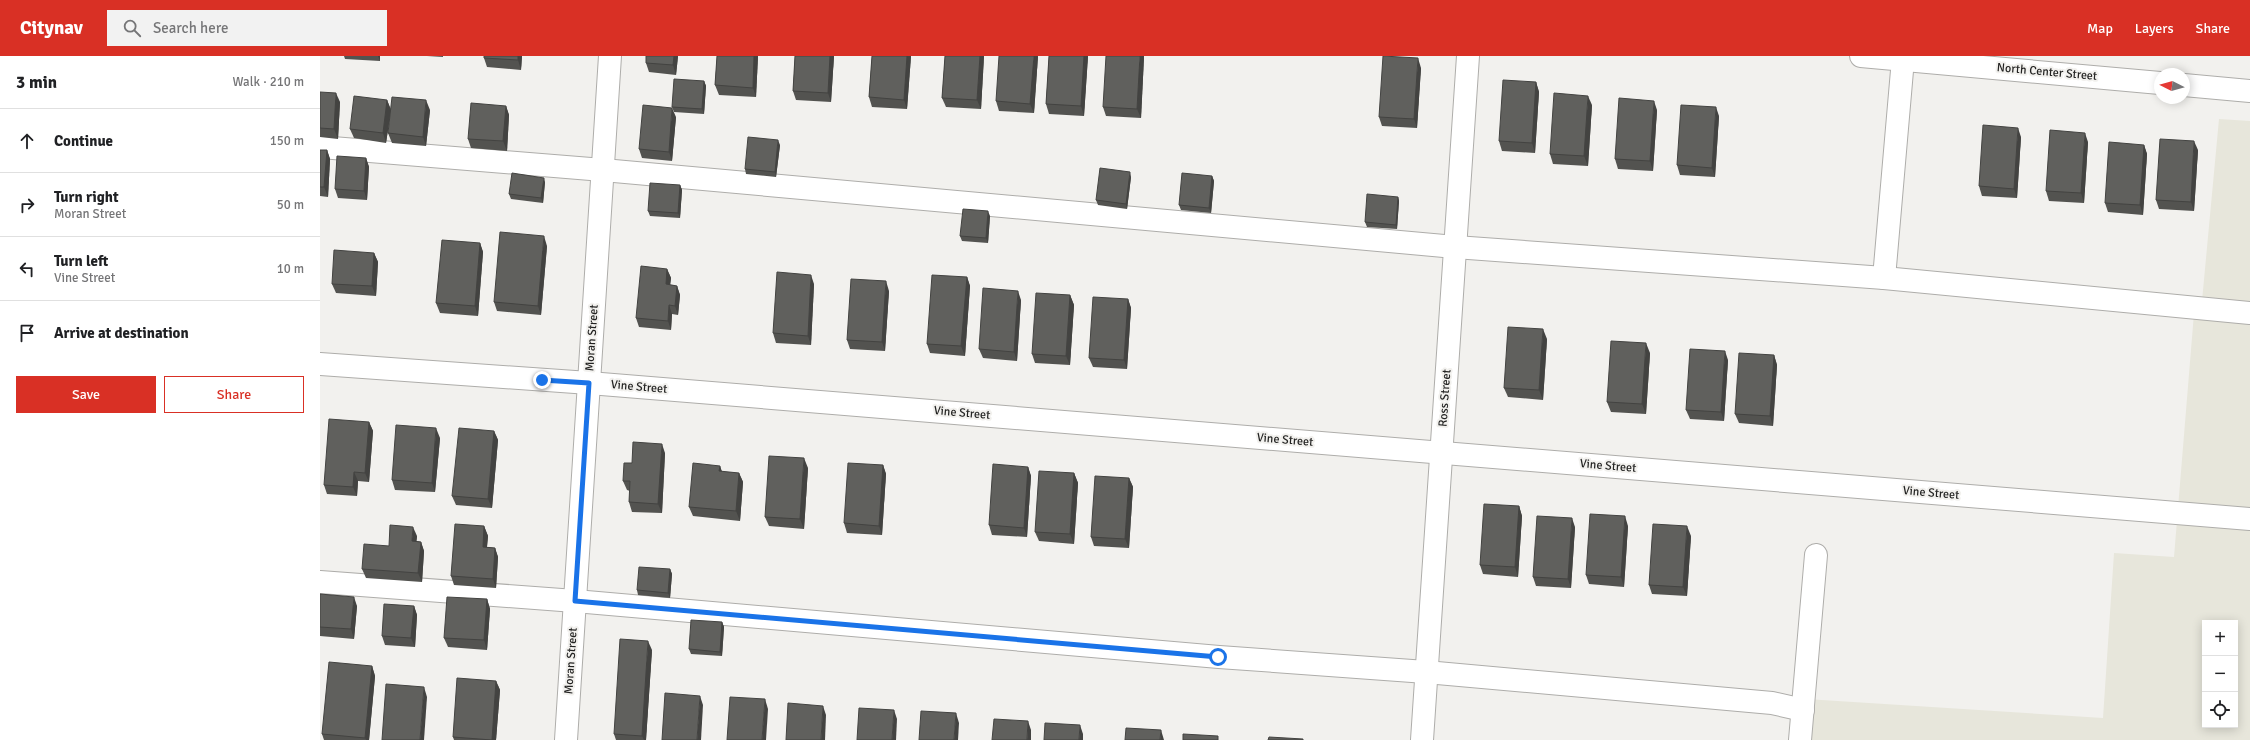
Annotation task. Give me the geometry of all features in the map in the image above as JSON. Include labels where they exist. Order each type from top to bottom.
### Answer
[{"type":"street","name":"Moran Street","points":[[566,740],[610,56]]},
{"type":"street","name":"Ross Street","points":[[1422,740],[1468,56]]},
{"type":"street","name":"North Center Street","points":[[1861,56],[2154,82]]},
{"type":"street","points":[[1884,278],[1903,59]]},
{"type":"street","points":[[2190,86],[2250,91]]},
{"type":"street","points":[[320,147],[603,170],[1456,247],[1884,278],[2250,313]]},
{"type":"street","name":"Vine Street","points":[[320,364],[589,383],[2250,519]]},
{"type":"street","points":[[1800,740],[1816,555]]},
{"type":"street","points":[[320,582],[575,601],[1218,657],[1426,672],[1772,703],[1802,710]]},
{"type":"shaded area","points":[[2219,119],[2250,121],[2250,740],[1804,740],[1806,699],[2103,718],[2114,553],[2174,557],[2195,301],[2202,301]]},
{"type":"building","points":[[484,56],[518,56],[518,60],[484,58]]},
{"type":"building","points":[[646,56],[674,56],[673,65],[646,63]]},
{"type":"building","points":[[717,56],[754,56],[753,88],[715,85]]},
{"type":"building","points":[[795,56],[830,56],[828,93],[793,91]]},
{"type":"building","points":[[872,56],[907,56],[904,100],[869,97]]},
{"type":"building","points":[[945,56],[980,56],[977,100],[942,98]]},
{"type":"building","points":[[999,56],[1034,56],[1030,104],[996,101]]},
{"type":"building","points":[[1049,56],[1084,56],[1081,106],[1046,104]]},
{"type":"building","points":[[1106,56],[1140,56],[1137,109],[1103,107]]},
{"type":"building","points":[[1383,56],[1418,58],[1414,119],[1379,117]]},
{"type":"building","points":[[674,79],[704,81],[702,109],[672,107]]},
{"type":"building","points":[[1503,80],[1536,82],[1532,143],[1499,141]]},
{"type":"building","points":[[320,92],[336,93],[334,129],[320,128]]},
{"type":"building","points":[[1554,93],[1588,96],[1584,156],[1550,154]]},
{"type":"building","points":[[354,96],[387,100],[383,133],[350,129]]},
{"type":"building","points":[[392,97],[426,100],[423,137],[388,133]]},
{"type":"building","points":[[1619,98],[1654,101],[1650,161],[1615,159]]},
{"type":"building","points":[[471,103],[506,106],[503,141],[468,139]]},
{"type":"building","points":[[643,105],[672,108],[669,152],[639,149]]},
{"type":"building","points":[[1681,105],[1716,107],[1712,168],[1677,165]]},
{"type":"building","points":[[1983,125],[2018,128],[2014,189],[1979,186]]},
{"type":"building","points":[[2050,130],[2085,133],[2081,193],[2046,191]]},
{"type":"building","points":[[748,137],[778,140],[775,172],[745,169]]},
{"type":"building","points":[[2160,139],[2194,141],[2191,202],[2156,200]]},
{"type":"building","points":[[2109,142],[2144,145],[2140,205],[2105,203]]},
{"type":"building","points":[[320,150],[327,150],[324,187],[320,187]]},
{"type":"building","points":[[337,156],[366,158],[364,191],[335,189]]},
{"type":"building","points":[[1100,168],[1130,172],[1126,204],[1096,200]]},
{"type":"building","points":[[512,173],[544,178],[541,198],[509,194]]},
{"type":"building","points":[[1182,173],[1212,176],[1209,208],[1179,205]]},
{"type":"building","points":[[650,183],[680,185],[678,213],[648,211]]},
{"type":"building","points":[[1367,194],[1398,197],[1396,225],[1365,222]]},
{"type":"building","points":[[963,209],[988,211],[986,238],[960,236]]},
{"type":"building","points":[[500,232],[544,236],[538,306],[494,302]]},
{"type":"building","points":[[442,240],[480,243],[475,306],[436,303]]},
{"type":"building","points":[[334,250],[374,253],[372,286],[332,284]]},
{"type":"building","points":[[641,266],[667,269],[666,284],[677,286],[675,306],[669,305],[668,321],[636,318]]},
{"type":"building","points":[[777,272],[811,275],[808,336],[773,333]]},
{"type":"building","points":[[932,275],[967,277],[961,346],[927,344]]},
{"type":"building","points":[[851,279],[886,281],[882,342],[847,340]]},
{"type":"building","points":[[983,288],[1018,291],[1014,352],[979,349]]},
{"type":"building","points":[[1036,293],[1070,295],[1066,356],[1032,354]]},
{"type":"building","points":[[1093,297],[1128,299],[1124,360],[1089,358]]},
{"type":"building","points":[[1508,327],[1543,329],[1539,390],[1504,388]]},
{"type":"building","points":[[1611,341],[1646,343],[1642,404],[1607,402]]},
{"type":"building","points":[[1690,349],[1725,351],[1721,412],[1686,410]]},
{"type":"building","points":[[1739,353],[1774,355],[1770,416],[1735,414]]},
{"type":"building","points":[[329,419],[369,422],[365,473],[354,472],[353,487],[324,485]]},
{"type":"building","points":[[396,425],[436,428],[432,483],[392,480]]},
{"type":"building","points":[[459,428],[494,431],[488,499],[452,496]]},
{"type":"building","points":[[633,442],[662,444],[658,504],[629,502],[630,481],[623,481],[624,463],[632,463]]},
{"type":"building","points":[[769,456],[804,458],[800,519],[765,517]]},
{"type":"building","points":[[693,463],[720,466],[719,471],[739,473],[736,511],[689,507]]},
{"type":"building","points":[[848,463],[883,465],[879,526],[844,523]]},
{"type":"building","points":[[993,464],[1028,467],[1024,528],[989,525]]},
{"type":"building","points":[[1039,471],[1074,473],[1070,534],[1035,532]]},
{"type":"building","points":[[1095,476],[1129,478],[1125,539],[1091,537]]},
{"type":"building","points":[[1484,504],[1519,506],[1515,567],[1480,565]]},
{"type":"building","points":[[1590,514],[1625,516],[1621,577],[1586,575]]},
{"type":"building","points":[[1537,516],[1572,518],[1568,579],[1533,577]]},
{"type":"building","points":[[455,524],[484,526],[483,547],[495,548],[493,579],[451,576]]},
{"type":"building","points":[[1653,524],[1687,526],[1683,587],[1649,585]]},
{"type":"building","points":[[390,525],[413,527],[412,541],[421,542],[418,573],[362,569],[364,544],[389,546]]},
{"type":"building","points":[[639,567],[670,569],[668,593],[637,590]]},
{"type":"building","points":[[320,594],[354,597],[351,629],[320,627]]},
{"type":"building","points":[[447,597],[487,599],[484,640],[444,638]]},
{"type":"building","points":[[384,604],[414,606],[411,638],[382,636]]},
{"type":"building","points":[[691,620],[722,622],[720,652],[689,649]]},
{"type":"building","points":[[620,639],[648,641],[642,736],[614,734]]},
{"type":"building","points":[[329,662],[372,666],[365,738],[322,734]]},
{"type":"building","points":[[457,678],[496,681],[492,740],[453,737]]},
{"type":"building","points":[[386,684],[424,687],[420,740],[382,740]]},
{"type":"building","points":[[665,693],[700,696],[697,740],[662,740]]},
{"type":"building","points":[[730,697],[765,699],[762,740],[727,740]]},
{"type":"building","points":[[788,703],[823,706],[821,740],[786,740]]},
{"type":"building","points":[[859,708],[894,710],[892,740],[857,740]]},
{"type":"building","points":[[921,711],[956,713],[954,740],[919,740]]},
{"type":"building","points":[[994,719],[1028,721],[1027,740],[992,740]]},
{"type":"building","points":[[1045,723],[1080,725],[1079,740],[1044,740]]},
{"type":"building","points":[[1126,728],[1161,730],[1160,740],[1125,740]]},
{"type":"building","points":[[1183,734],[1218,736],[1218,740],[1183,740]]},
{"type":"building","points":[[1269,737],[1303,739],[1303,740],[1268,740]]},
{"type":"route","points":[[542,380],[589,383],[575,601],[1218,657]]}]
